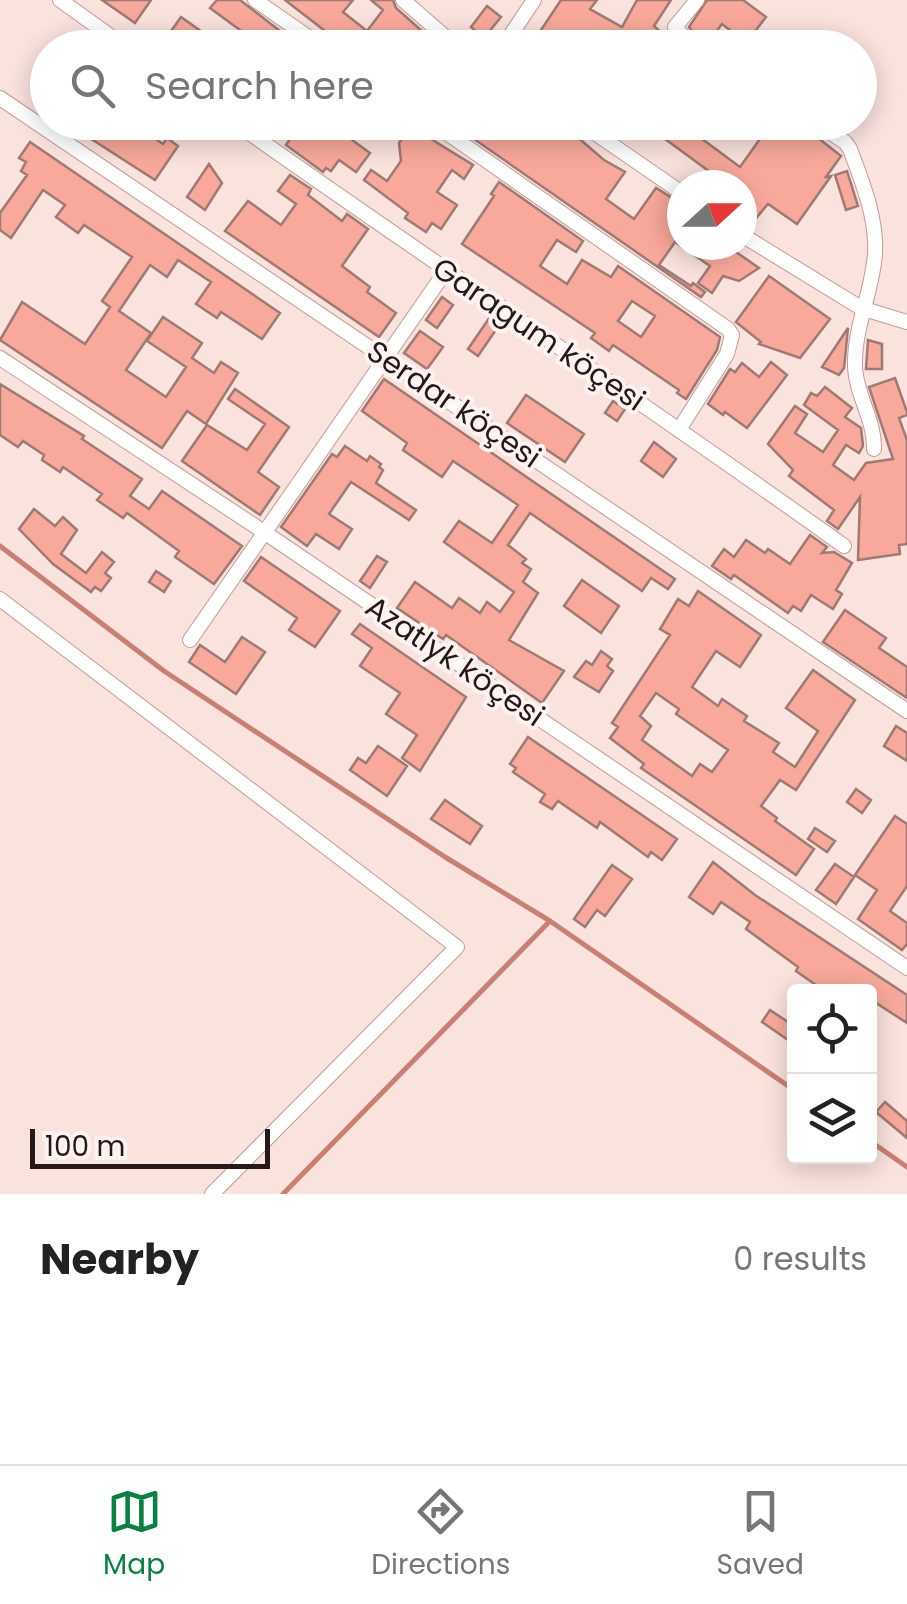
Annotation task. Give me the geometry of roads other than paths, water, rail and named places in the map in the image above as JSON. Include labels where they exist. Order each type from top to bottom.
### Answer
[{"type":"street","points":[[60,0],[102,30]]},
{"type":"street","points":[[255,0],[298,30]]},
{"type":"street","points":[[403,0],[437,30]]},
{"type":"street","points":[[514,30],[534,0]]},
{"type":"street","points":[[678,30],[675,27],[697,0]]},
{"type":"street","name":"Serdar köçesi","points":[[0,98],[30,118]]},
{"type":"street","name":"Serdar köçesi","points":[[63,140],[907,711]]},
{"type":"street","name":"Garagum köçesi","points":[[259,140],[445,272],[680,428],[844,546]]},
{"type":"street","points":[[462,140],[728,329],[732,335],[727,354],[680,428]]},
{"type":"street","points":[[605,140],[667,184]]},
{"type":"street","points":[[842,140],[850,149],[872,223],[876,253],[862,308],[856,374],[872,424],[874,449]]},
{"type":"street","points":[[757,244],[862,308],[907,322]]},
{"type":"street","points":[[190,640],[445,272]]},
{"type":"street","name":"Azatlyk köçesi","points":[[0,358],[907,968]]},
{"type":"street","points":[[0,599],[458,947],[212,1194]]},
{"type":"waterway","points":[[0,546],[164,671],[445,857],[550,921],[787,1085]]},
{"type":"waterway","points":[[283,1194],[550,921]]},
{"type":"waterway","points":[[877,1146],[907,1167]]}]
